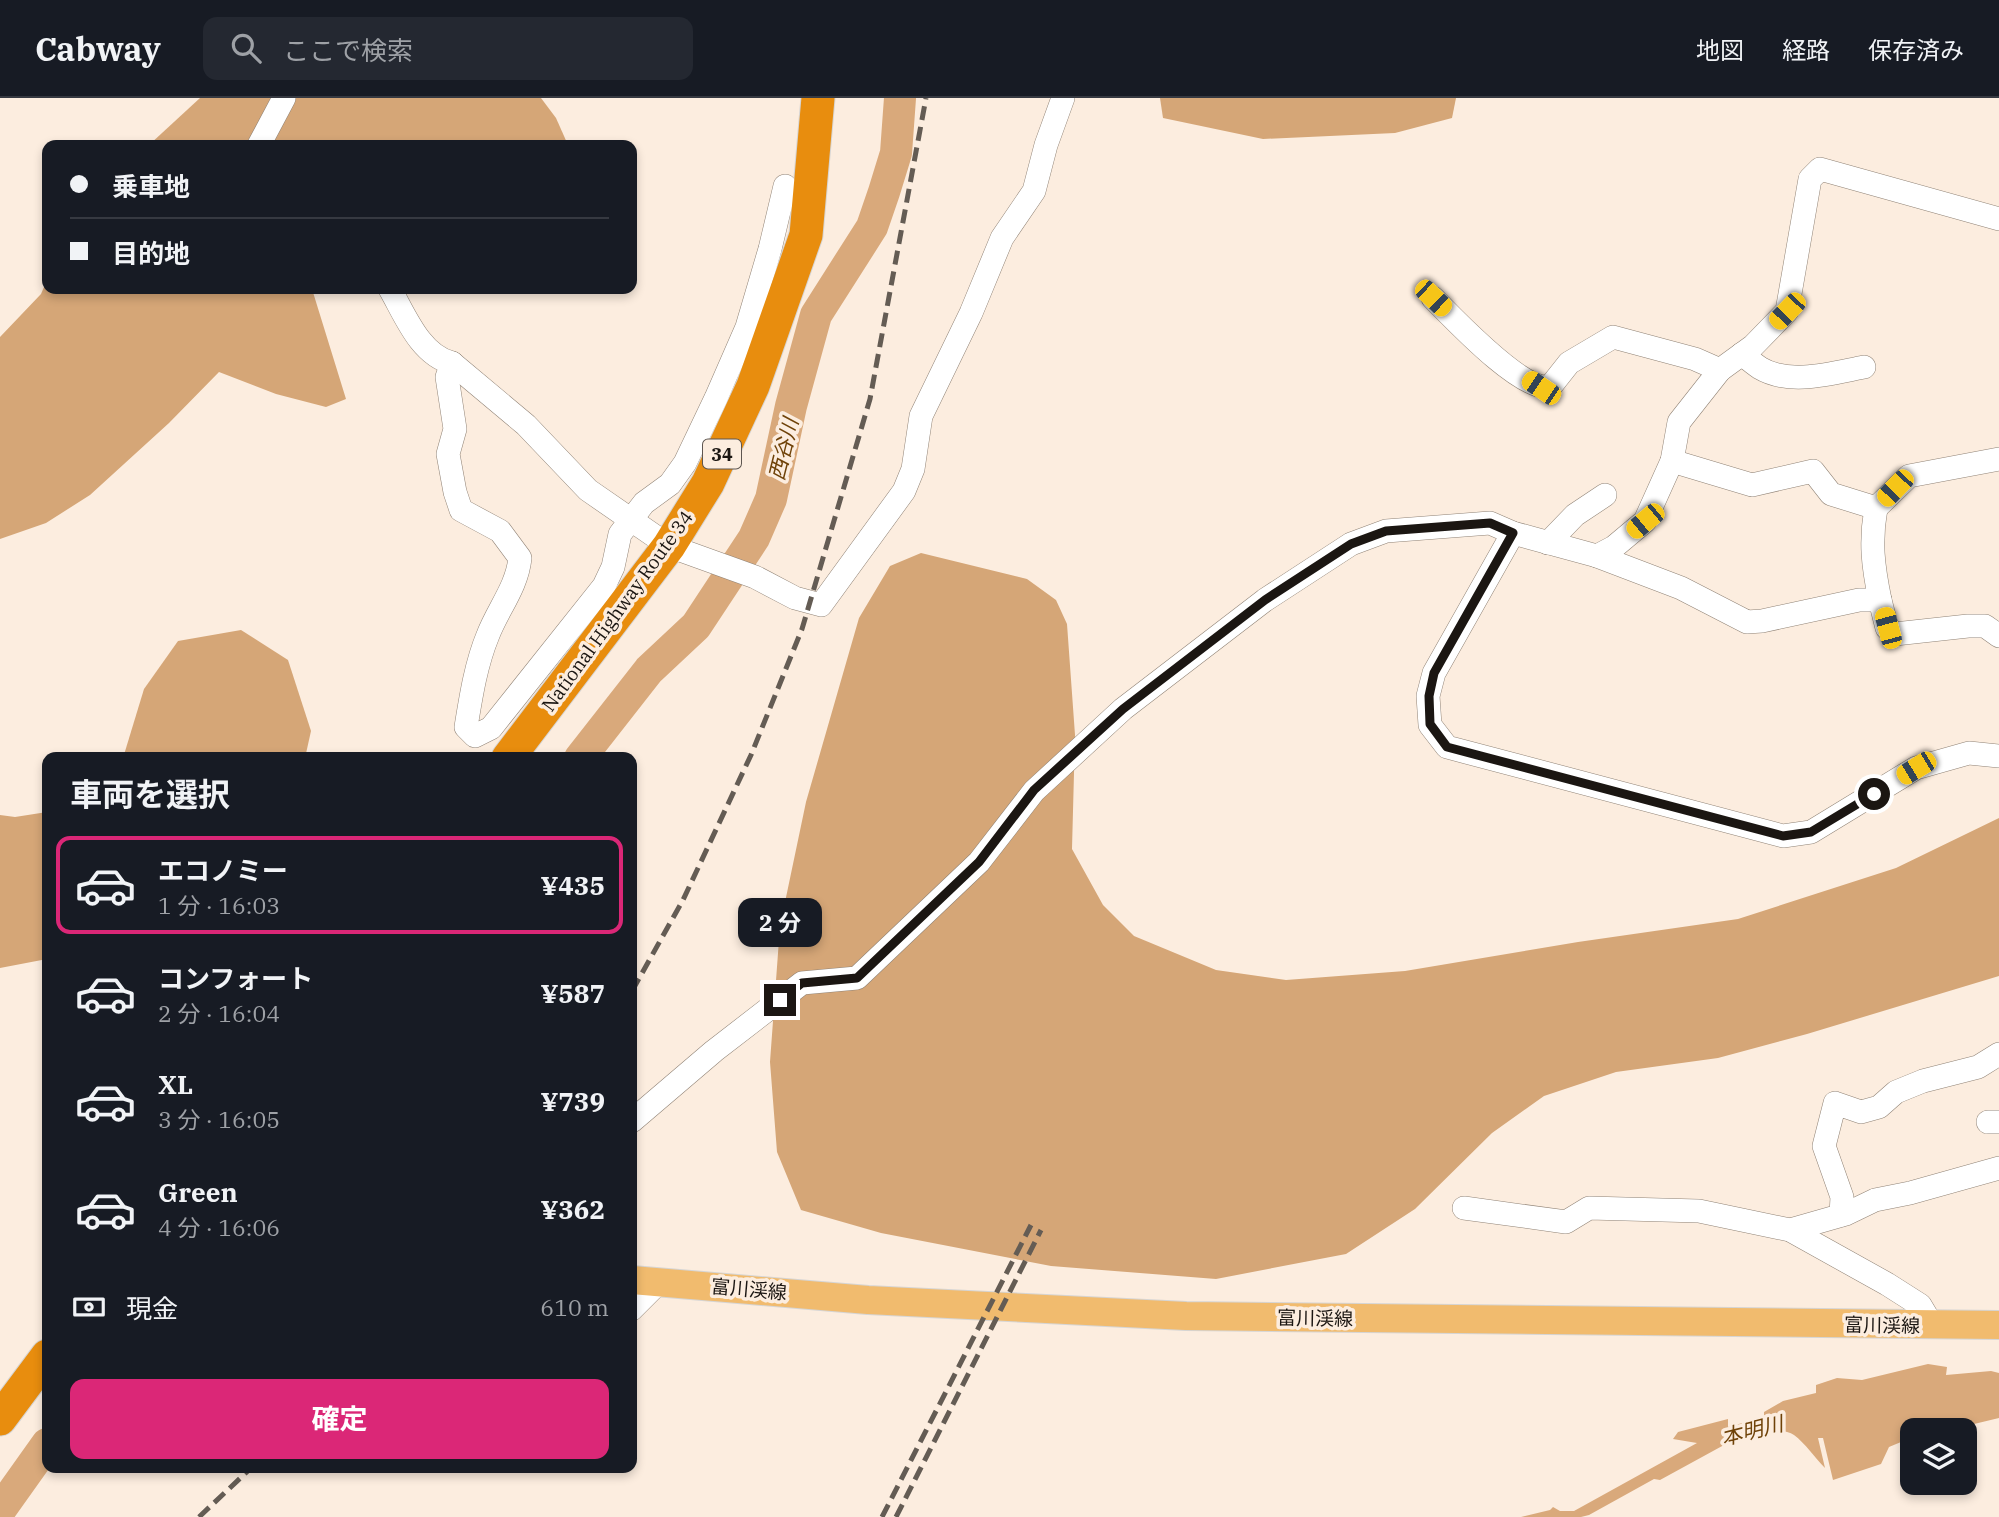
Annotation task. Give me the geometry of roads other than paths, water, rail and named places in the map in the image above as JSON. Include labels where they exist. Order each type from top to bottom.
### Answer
[{"type":"highway","name":"National Highway Route 34","points":[[513,752],[669,546],[708,484],[753,386],[806,234],[818,98]]},
{"type":"highway","points":[[0,1419],[40,1366]]},
{"type":"main road","name":"富川渓線","points":[[645,1281],[868,1300],[1186,1316],[1999,1325]]},
{"type":"street","points":[[263,140],[284,98]]},
{"type":"street","points":[[393,294],[428,351],[443,361],[452,363],[526,425],[588,490],[629,520],[669,546],[755,577],[780,592],[821,605],[904,491],[913,468],[922,416],[971,313],[1002,239],[1034,191],[1046,145],[1063,98]]},
{"type":"street","points":[[1597,556],[1614,547],[1645,521],[1672,461],[1679,422],[1720,370],[1753,346],[1787,311],[1810,179],[1820,169],[1999,219]]},
{"type":"street","points":[[452,363],[447,377],[455,429],[448,454],[461,510],[500,531],[520,558],[519,573],[488,635],[473,686],[466,727],[475,736],[491,728],[604,586],[613,567],[620,534],[629,520],[644,502],[670,484],[685,463],[747,327],[785,186]]},
{"type":"street","points":[[1433,298],[1498,361],[1541,388],[1550,387],[1569,363],[1613,337],[1695,359],[1720,370]]},
{"type":"street","points":[[1742,354],[1761,369],[1787,377],[1864,367]]},
{"type":"street","points":[[1999,459],[1909,476],[1876,508],[1872,531],[1872,562],[1880,600],[1888,628],[1895,634],[1985,626],[1999,636]]},
{"type":"street","points":[[1672,461],[1752,485],[1813,471],[1831,494],[1876,508]]},
{"type":"street","points":[[1548,543],[1575,515],[1605,495]]},
{"type":"street","points":[[637,1117],[714,1051],[802,983],[857,978],[979,862],[1034,790],[1123,709],[1265,600],[1351,544],[1386,531],[1490,523],[1513,533],[1597,556],[1681,588],[1746,622],[1859,600],[1880,600]]},
{"type":"street","points":[[1513,533],[1434,673],[1429,696],[1430,724],[1447,747],[1783,836],[1811,832],[1916,768],[1969,753],[1999,756]]},
{"type":"street","points":[[1841,1215],[1842,1197],[1824,1146],[1835,1103],[1861,1112],[1879,1107],[1896,1092],[1923,1081],[1978,1067],[1999,1054]]},
{"type":"street","points":[[1790,1230],[1841,1215],[1875,1200],[1910,1194],[1999,1168]]},
{"type":"street","points":[[1464,1208],[1566,1222],[1590,1208],[1699,1211],[1790,1230],[1920,1305],[1932,1325]]},
{"type":"street","points":[[637,1298],[645,1281]]},
{"type":"street","points":[[0,1436],[40,1366]]},
{"type":"water","name":"本明川","points":[[1928,1364],[1947,1367],[1946,1375],[1991,1371],[1999,1373],[1999,1418],[1977,1423],[1977,1418],[1900,1418],[1900,1442],[1889,1447],[1881,1464],[1833,1480],[1823,1438],[1818,1438],[1825,1468],[1794,1435],[1768,1430],[1747,1433],[1589,1515],[1521,1517],[1553,1507],[1560,1511],[1574,1511],[1697,1443],[1673,1439],[1678,1432],[1728,1419],[1728,1427],[1764,1417],[1764,1412],[1783,1401],[1816,1393],[1816,1385],[1837,1378],[1862,1380]]},
{"type":"waterway","name":"西谷川","points":[[585,752],[649,670],[696,626],[754,538],[771,499],[791,406],[816,315],[872,227],[884,192],[896,153],[900,98]]},
{"type":"waterway","name":"西谷川","points":[[0,1510],[42,1451]]},
{"type":"railway","points":[[637,982],[683,900],[751,755],[802,629],[870,399],[926,98]]},
{"type":"railway","points":[[882,1517],[1031,1225]]},
{"type":"railway","points":[[896,1517],[1041,1230]]},
{"type":"railway","points":[[199,1517],[246,1473]]}]
